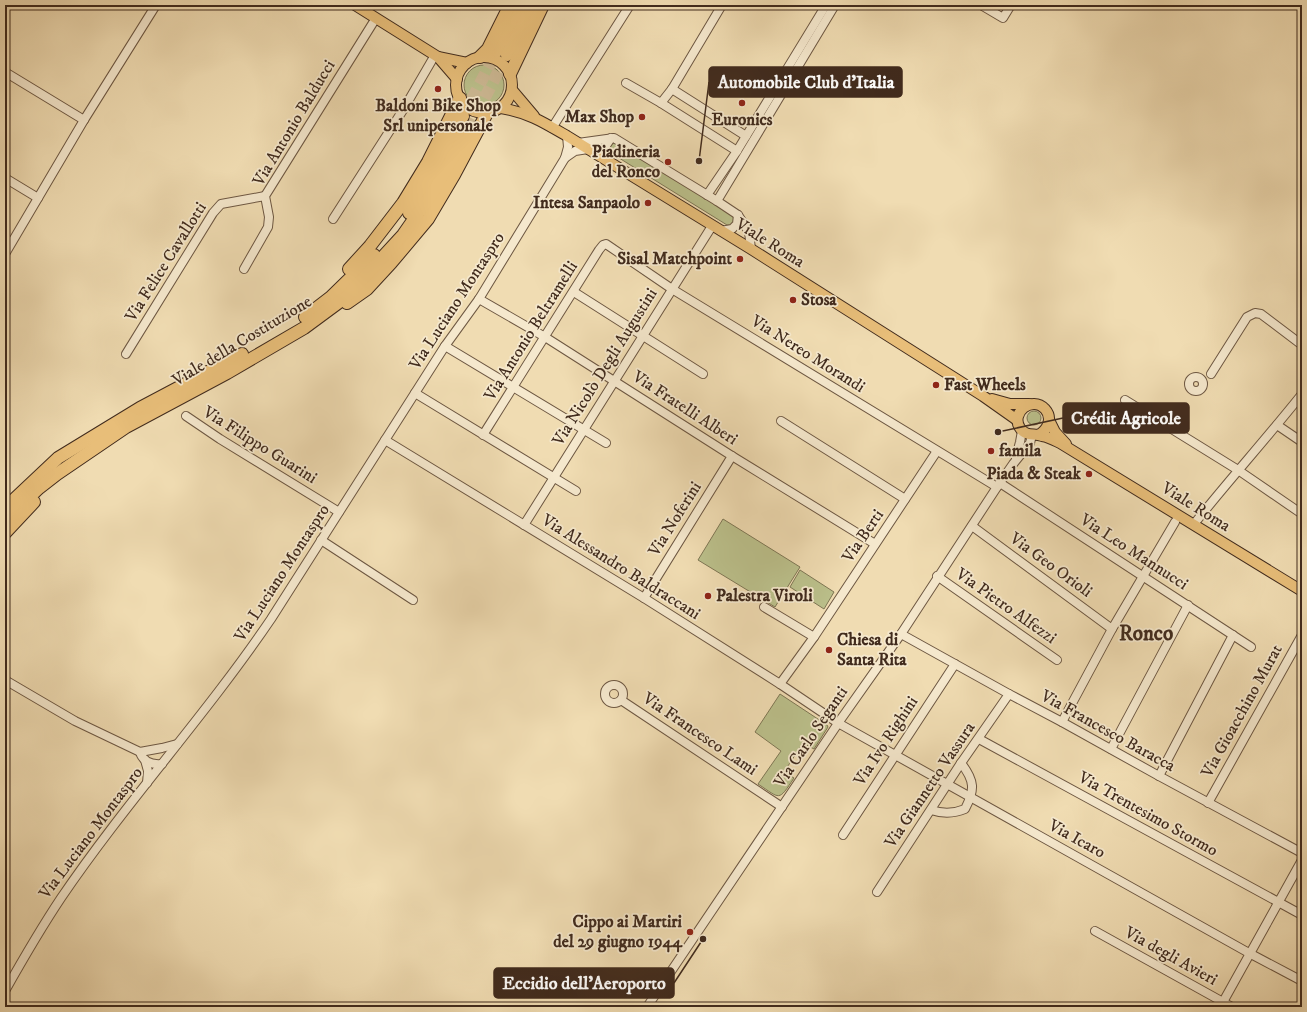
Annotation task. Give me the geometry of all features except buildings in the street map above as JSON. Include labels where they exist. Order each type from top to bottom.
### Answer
[{"type":"highway","points":[[480,57],[488,49],[510,5]]},
{"type":"highway","points":[[521,5],[502,53],[533,5]]},
{"type":"highway","points":[[510,74],[543,5]]},
{"type":"highway","points":[[460,98],[428,162],[403,203],[370,246],[331,290],[302,314],[298,327],[319,325],[367,289],[391,263],[428,219],[454,175],[487,113]]},
{"type":"highway","name":"Viale della Costituzione","points":[[5,508],[58,458],[140,408],[298,327],[367,262],[402,224],[432,176],[463,116]]},
{"type":"highway","name":"Viale della Costituzione","points":[[5,520],[39,488],[126,427],[227,372],[346,297],[403,235],[435,189],[468,130]]},
{"type":"highway","points":[[5,497],[18,485],[58,458]]},
{"type":"highway","points":[[5,533],[74,463]]},
{"type":"main road","points":[[356,5],[437,56],[457,79]]},
{"type":"main road","points":[[437,56],[468,63]]},
{"type":"main road","points":[[480,57],[489,57],[498,60],[505,66],[510,74],[512,82],[510,97],[501,108],[487,113],[471,110],[465,105],[457,92],[457,79],[463,67],[480,57]]},
{"type":"main road","name":"Viale Roma","points":[[512,90],[537,118],[552,128],[751,250],[984,397],[1017,420]]},
{"type":"main road","name":"Viale Roma","points":[[501,108],[537,118]]},
{"type":"main road","name":"Viale Roma","points":[[984,397],[1010,404],[1029,404]]},
{"type":"main road","points":[[1029,404],[1043,407],[1049,420],[1046,429],[1035,435],[1022,431],[1019,428],[1017,420],[1020,410],[1029,404]]},
{"type":"main road","name":"Viale Roma","points":[[1049,420],[1055,432],[1073,450]]},
{"type":"main road","name":"Viale Roma","points":[[1035,435],[1051,438],[1073,450],[1302,592]]},
{"type":"street","points":[[5,254],[84,120],[156,5]]},
{"type":"street","points":[[552,128],[630,5]]},
{"type":"street","points":[[661,103],[672,89],[722,5]]},
{"type":"street","points":[[706,195],[746,136],[826,5]]},
{"type":"street","points":[[716,201],[835,5]]},
{"type":"street","points":[[981,5],[1003,18],[1011,5]]},
{"type":"street","name":"Via Antonio Balducci","points":[[244,269],[268,227],[269,217],[266,196],[376,18]]},
{"type":"street","points":[[333,219],[437,56]]},
{"type":"street","points":[[8,74],[84,120]]},
{"type":"street","points":[[626,83],[737,150]]},
{"type":"street","points":[[672,89],[746,136]]},
{"type":"street","name":"Via Luciano Montaspro","points":[[5,991],[27,952],[62,897],[107,834],[244,659],[415,393],[479,299],[566,158],[568,147],[567,136]]},
{"type":"street","points":[[599,156],[611,138]]},
{"type":"street","points":[[578,143],[614,138],[716,201],[738,215],[749,232],[751,250]]},
{"type":"street","points":[[566,158],[575,152],[588,149]]},
{"type":"street","points":[[5,178],[38,198]]},
{"type":"street","name":"Via Felice Cavallotti","points":[[126,354],[217,208],[221,204],[266,196]]},
{"type":"street","points":[[721,232],[732,229],[737,224],[738,215]]},
{"type":"street","name":"Via Nicolò Degli Augustini","points":[[524,525],[712,226]]},
{"type":"street","name":"Via Nereo Morandi","points":[[604,244],[610,246],[672,289],[938,451],[999,485]]},
{"type":"street","name":"Via Antonio Beltramelli","points":[[483,436],[604,244]]},
{"type":"street","points":[[574,292],[703,374]]},
{"type":"street","name":"Via Fratelli Alberi","points":[[479,299],[545,337],[732,456],[875,544]]},
{"type":"street","points":[[1202,382],[1211,374],[1247,317],[1255,313],[1261,314],[1302,345]]},
{"type":"street","points":[[446,346],[606,443]]},
{"type":"street","points":[[415,393],[483,436],[576,491]]},
{"type":"street","points":[[1194,524],[1238,470],[1277,426],[1302,394]]},
{"type":"street","points":[[1125,400],[1238,470],[1302,514]]},
{"type":"street","name":"Via Filippo Guarini","points":[[186,416],[220,439],[339,512]]},
{"type":"street","points":[[781,421],[905,499]]},
{"type":"street","points":[[1277,426],[1302,442]]},
{"type":"street","name":"Via Carlo Seganti","points":[[1013,464],[1018,452],[1022,431]]},
{"type":"street","name":"Via Carlo Seganti","points":[[647,1007],[838,723],[901,634],[937,576],[1013,464],[1035,435]]},
{"type":"street","name":"Via Alessandro Baldraccani","points":[[385,440],[644,598],[780,684],[838,723]]},
{"type":"street","name":"Via Berti","points":[[780,684],[814,637],[938,451]]},
{"type":"street","name":"Via Noferini","points":[[644,598],[732,456]]},
{"type":"street","name":"Via Leo Mannucci","points":[[999,485],[1188,605],[1251,647]]},
{"type":"street","points":[[1062,722],[1112,629],[1175,522]]},
{"type":"street","name":"Via Geo Orioli","points":[[972,526],[1112,629]]},
{"type":"street","points":[[321,540],[413,600]]},
{"type":"street","name":"Via Pietro Alfezzi","points":[[937,576],[1057,660]]},
{"type":"street","points":[[1111,749],[1188,605]]},
{"type":"street","points":[[764,607],[814,637]]},
{"type":"street","name":"Via Francesco Baracca","points":[[901,634],[1302,853]]},
{"type":"street","points":[[1159,776],[1233,635]]},
{"type":"street","name":"Via Gioacchino Murat","points":[[1208,803],[1302,635]]},
{"type":"street","name":"Via Ivo Righini","points":[[843,835],[955,664]]},
{"type":"street","points":[[5,680],[75,721],[144,751],[159,755],[162,764],[153,764],[145,760]]},
{"type":"street","name":"Via Giannetto Vassura","points":[[877,892],[961,763],[1009,694]]},
{"type":"street","name":"Via Francesco Lami","points":[[621,700],[782,807]]},
{"type":"street","name":"Via Icaro","points":[[838,723],[1249,953],[1302,981]]},
{"type":"street","name":"Via Trentesimo Stormo","points":[[979,739],[1302,915]]},
{"type":"street","points":[[144,751],[167,747],[179,743]]},
{"type":"street","points":[[144,751],[142,756],[145,760],[148,771],[147,783]]},
{"type":"street","points":[[931,810],[939,813],[955,813],[965,809],[971,797],[973,787],[969,774],[961,763]]},
{"type":"street","points":[[1223,1002],[1302,860]]},
{"type":"street","name":"Via degli Avieri","points":[[1095,931],[1232,1007]]},
{"type":"green space","points":[[488,65],[495,68],[501,74],[504,85],[503,93],[495,102],[488,105],[480,105],[473,102],[465,93],[464,81],[467,74],[476,66]]},
{"type":"green space","points":[[614,143],[618,144],[732,215],[734,222],[727,225],[611,153],[610,145]]},
{"type":"green space","points":[[1031,411],[1037,411],[1041,415],[1041,421],[1037,425],[1031,425],[1027,421],[1027,415]]},
{"type":"green space","points":[[723,519],[800,567],[775,607],[698,560]]},
{"type":"green space","points":[[800,570],[834,592],[824,609],[790,587]]},
{"type":"green space","points":[[780,694],[828,727],[814,749],[803,743],[784,772],[794,778],[785,791],[779,796],[771,793],[758,784],[781,751],[755,732]]},
{"type":"tunnel","points":[[463,116],[497,51]]},
{"type":"tunnel","points":[[468,130],[507,55]]},
{"type":"place","name":"Baldoni Bike Shop Srl unipersonale","points":[[438,89]]},
{"type":"place","name":"Euronics","points":[[742,103]]},
{"type":"place","name":"Max Shop","points":[[642,117]]},
{"type":"place","name":"Automobile Club d'Italia","points":[[699,161]]},
{"type":"place","name":"Piadineria del Ronco","points":[[668,162]]},
{"type":"place","name":"Intesa Sanpaolo","points":[[648,203]]},
{"type":"place","name":"Sisal Matchpoint","points":[[740,259]]},
{"type":"place","name":"Stosa","points":[[793,300]]},
{"type":"place","name":"Fast Wheels","points":[[936,385]]},
{"type":"place","name":"Crédit Agricole","points":[[998,432]]},
{"type":"place","name":"famila","points":[[991,451]]},
{"type":"place","name":"Piada & Steak","points":[[1089,474]]},
{"type":"place","name":"Palestra Viroli","points":[[708,596]]},
{"type":"place","name":"Chiesa di Santa Rita","points":[[829,650]]},
{"type":"place","name":"Cippo ai Martiri del 29 giugno 1944","points":[[690,932]]},
{"type":"place","name":"Eccidio dell'Aeroporto","points":[[703,939]]},
{"type":"district","name":"Ronco","points":[[1146,634]]}]
